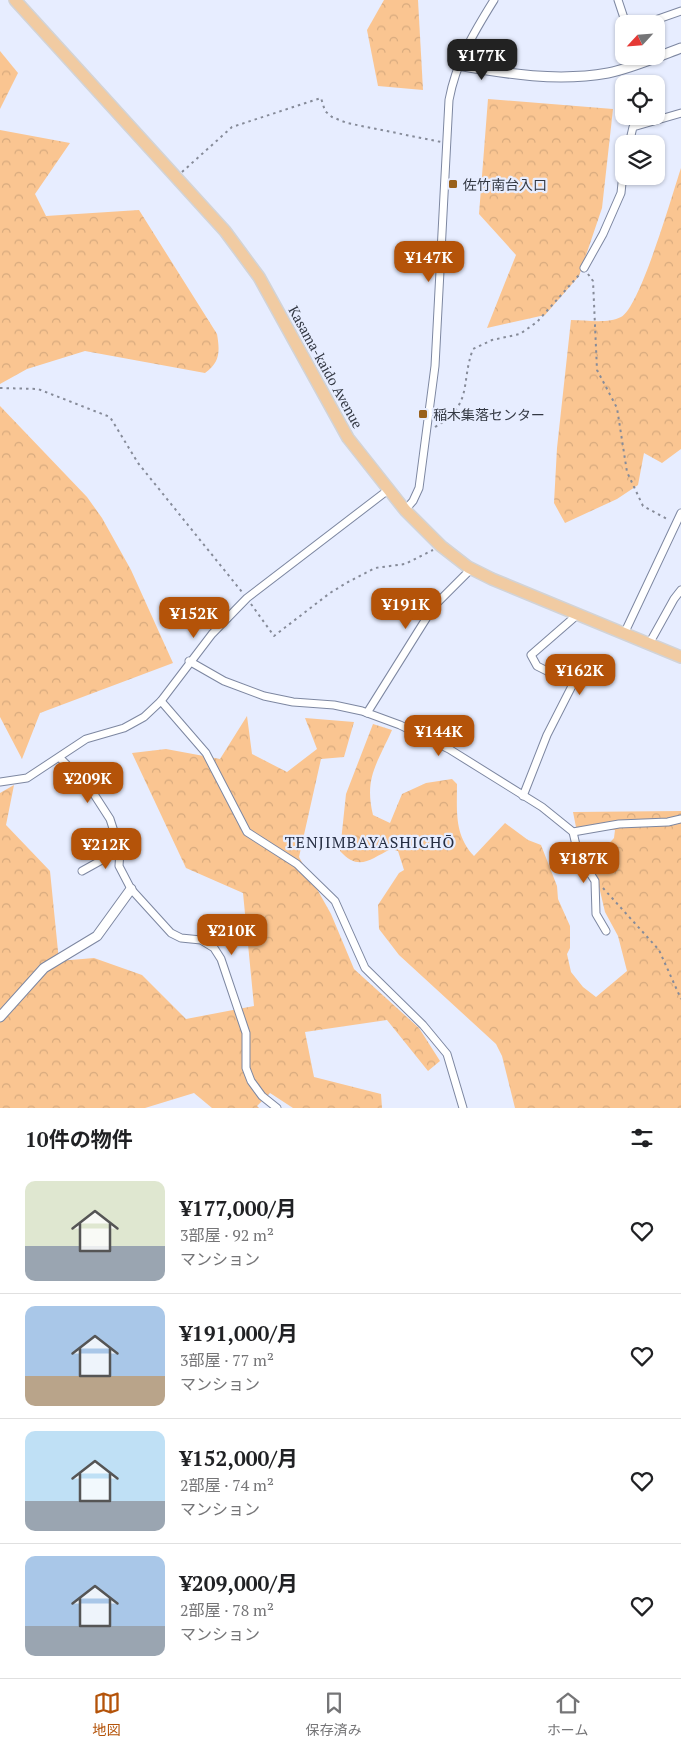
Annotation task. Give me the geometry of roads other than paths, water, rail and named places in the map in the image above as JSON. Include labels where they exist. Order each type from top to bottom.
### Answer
[{"type":"main road","name":"Kasama-kaido Avenue","points":[[15,0],[225,231],[259,277],[348,438],[405,510],[441,546],[471,568],[529,596],[681,657]]},
{"type":"street","points":[[405,510],[418,492],[435,366],[449,100],[458,65],[494,0]]},
{"type":"street","points":[[618,0],[623,15]]},
{"type":"street","points":[[665,16],[681,10]]},
{"type":"street","points":[[458,65],[527,75],[573,77],[629,68],[681,48]]},
{"type":"street","points":[[631,135],[633,127],[681,113]]},
{"type":"street","points":[[584,268],[604,234],[622,185]]},
{"type":"street","points":[[0,782],[27,778],[60,758],[86,739],[133,724],[161,701],[189,661],[247,598],[388,490]]},
{"type":"street","points":[[624,634],[681,513]]},
{"type":"street","points":[[367,713],[434,606],[471,568]]},
{"type":"street","points":[[649,644],[681,590]]},
{"type":"street","points":[[523,796],[547,736],[573,684],[537,666],[530,655],[577,616]]},
{"type":"street","points":[[189,661],[224,681],[264,696],[292,702],[334,705],[367,713],[400,725],[449,750],[542,807],[573,832],[578,854],[595,881],[596,914],[606,931]]},
{"type":"street","points":[[161,701],[206,753],[247,832],[297,864],[335,901],[366,968],[423,1025],[447,1054],[463,1108]]},
{"type":"street","points":[[60,758],[95,795],[110,819],[120,850],[119,866],[130,890],[171,933],[181,938],[201,940],[214,948],[222,959],[246,1034],[246,1068],[251,1081],[262,1096],[278,1108]]},
{"type":"street","points":[[573,832],[619,824],[668,822],[681,819]]},
{"type":"street","points":[[82,871],[120,850]]},
{"type":"street","points":[[0,1016],[44,968],[97,936],[130,890]]},
{"type":"place","name":"佐竹南台入口","points":[[453,184]]},
{"type":"place","name":"稲木集落センター","points":[[423,414]]},
{"type":"district","name":"TENJIMBAYASHICHŌ","points":[[370,842]]}]
